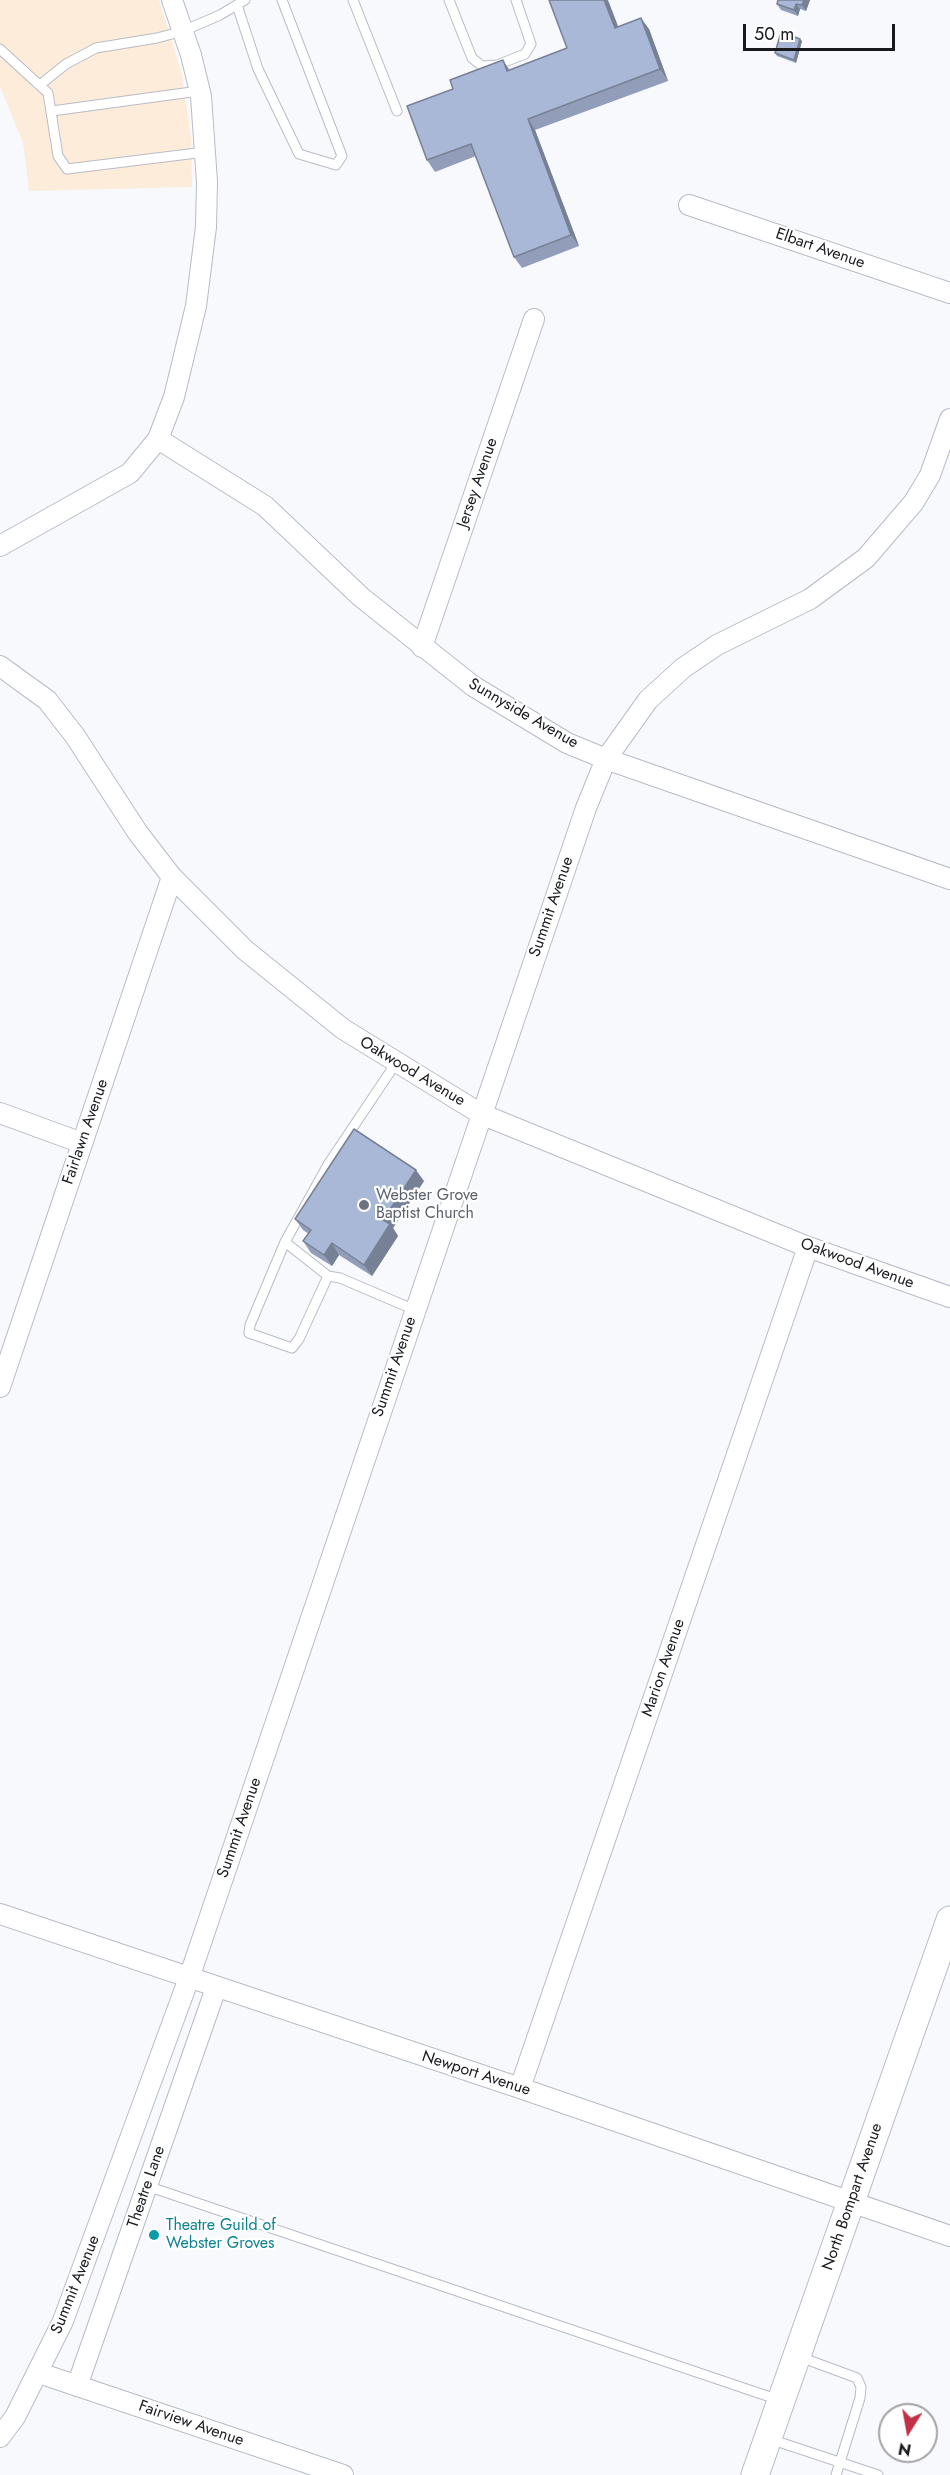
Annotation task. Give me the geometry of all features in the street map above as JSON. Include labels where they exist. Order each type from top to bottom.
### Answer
[{"type":"street","points":[[0,546],[130,473],[158,439],[174,397],[196,306],[206,227],[205,152],[200,91],[172,0]]},
{"type":"street","name":"Elbart Avenue","points":[[689,205],[950,293]]},
{"type":"street","name":"Jersey Avenue","points":[[422,647],[534,319]]},
{"type":"street","name":"Summit Avenue","points":[[0,2437],[15,2417],[39,2373],[87,2261],[189,1978],[586,807],[606,759],[648,700],[683,668],[717,645],[810,599],[866,558],[914,502],[930,475],[950,419]]},
{"type":"street","name":"Sunnyside Avenue","points":[[158,439],[265,506],[361,597],[473,686],[567,743],[606,759],[950,879]]},
{"type":"street","name":"Oakwood Avenue","points":[[0,666],[47,700],[75,736],[138,833],[172,877],[245,950],[343,1029],[481,1114],[808,1247],[950,1298]]},
{"type":"street","name":"Fairlawn Avenue","points":[[0,1387],[172,877]]},
{"type":"street","points":[[0,1113],[82,1143]]},
{"type":"street","name":"Marion Avenue","points":[[520,2088],[808,1247]]},
{"type":"street","name":"Newport Avenue","points":[[1,1919],[189,1978],[520,2088],[851,2204],[950,2236]]},
{"type":"street","name":"North Bompart Avenue","points":[[755,2475],[950,1920]]},
{"type":"street","name":"Theatre Lane","points":[[77,2386],[216,1988]]},
{"type":"street","name":"Fairview Avenue","points":[[39,2373],[344,2475]]},
{"type":"lane","points":[[41,84],[66,64],[96,48],[183,31],[241,2],[258,69],[299,154],[336,165],[342,156],[282,0]]},
{"type":"lane","points":[[353,0],[397,111]]},
{"type":"lane","points":[[449,0],[472,58],[482,66],[497,65],[525,54],[531,44],[516,0]]},
{"type":"lane","points":[[0,49],[41,84],[48,93],[58,156],[67,169],[205,152]]},
{"type":"lane","points":[[52,111],[200,91]]},
{"type":"lane","points":[[328,1276],[292,1348],[249,1333],[250,1324],[285,1242],[329,1163],[396,1063]]},
{"type":"lane","points":[[285,1242],[328,1276],[340,1278],[415,1310]]},
{"type":"lane","points":[[147,2186],[781,2401]]},
{"type":"lane","points":[[797,2356],[857,2378],[861,2387],[860,2398],[836,2475]]},
{"type":"lane","points":[[768,2439],[878,2475]]},
{"type":"shaded area","points":[[0,0],[159,0],[182,74],[191,138],[192,187],[29,191],[23,143],[0,87]]},
{"type":"building","points":[[549,0],[604,0],[615,28],[641,18],[660,69],[528,119],[571,235],[514,257],[471,144],[427,160],[407,106],[453,89],[450,80],[503,60],[507,71],[567,48]]},
{"type":"building","points":[[778,0],[804,0],[802,5],[796,4],[794,10],[777,4]]},
{"type":"building","points":[[781,32],[800,39],[794,60],[775,53]]},
{"type":"building","name":"Webster Grove Baptist Church","points":[[354,1129],[416,1170],[383,1220],[390,1224],[364,1265],[332,1243],[324,1255],[303,1241],[311,1230],[295,1219]]},
{"type":"place","name":"Webster Grove Baptist Church","points":[[364,1205]]},
{"type":"place","name":"Theatre Guild of Webster Groves","points":[[154,2235]]}]
